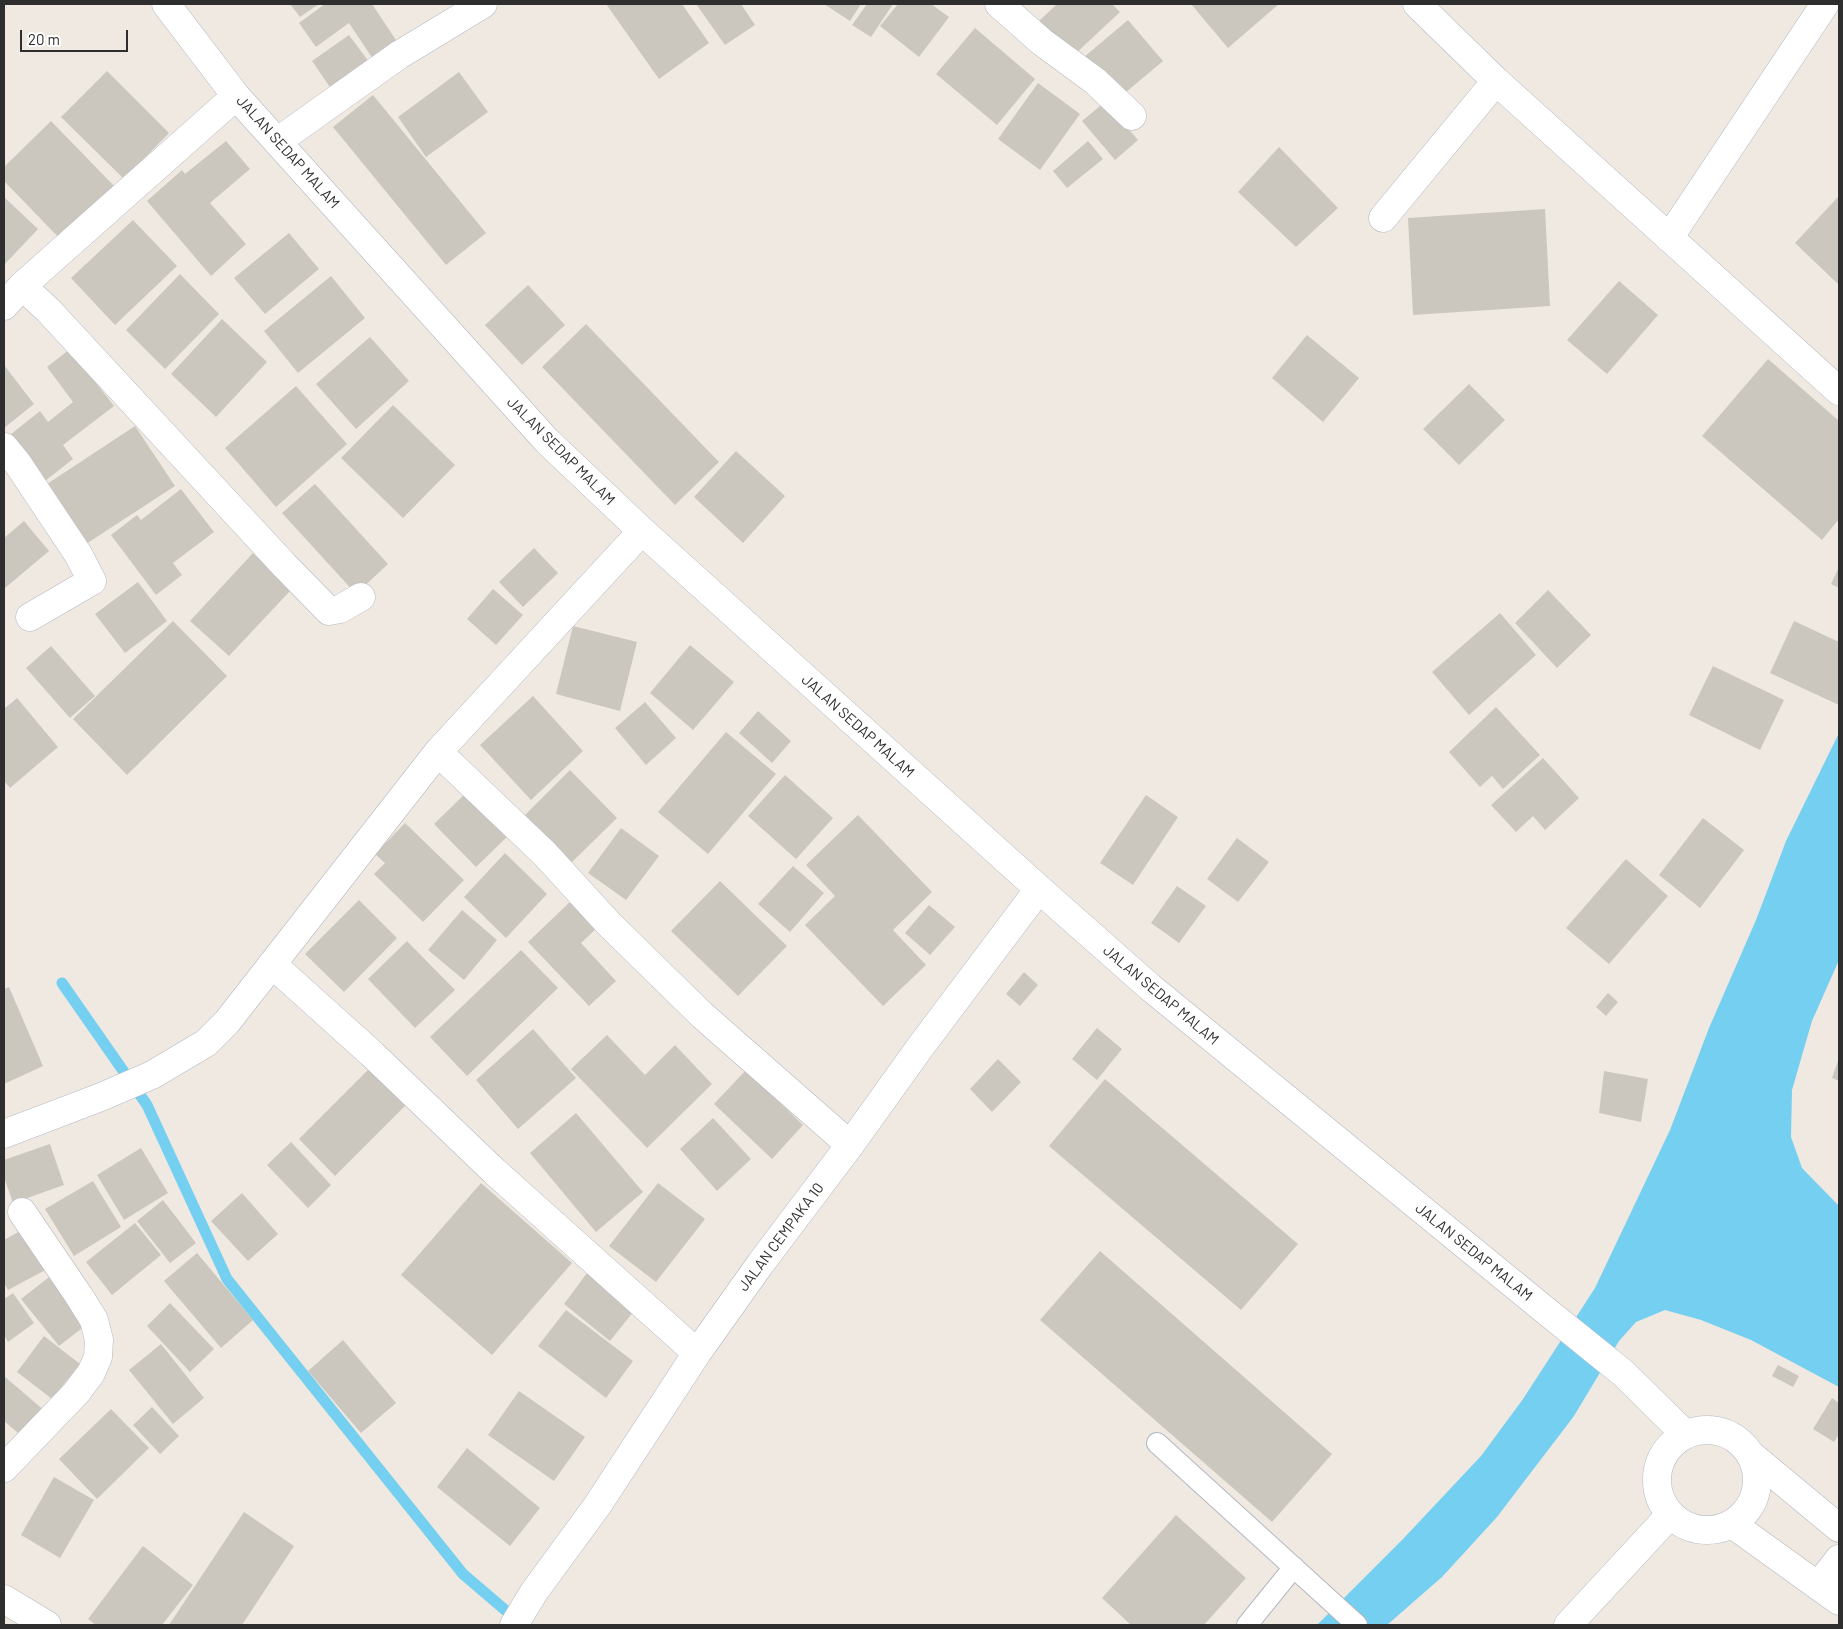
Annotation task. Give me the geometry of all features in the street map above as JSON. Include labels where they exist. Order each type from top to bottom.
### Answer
[{"type":"street","name":"JALAN SEDAP MALAM","points":[[166,4],[236,96],[547,441],[642,531],[1151,988],[1624,1373],[1685,1434]]},
{"type":"street","points":[[278,141],[399,55],[483,4]]},
{"type":"street","points":[[999,4],[1042,42],[1095,81],[1132,116]]},
{"type":"street","points":[[1417,4],[1496,81],[1839,391]]},
{"type":"street","points":[[1670,238],[1825,4]]},
{"type":"street","points":[[1383,218],[1496,81]]},
{"type":"street","points":[[4,306],[22,286],[236,96]]},
{"type":"street","points":[[22,286],[48,310],[329,611],[340,609],[361,597]]},
{"type":"street","points":[[4,447],[18,464],[78,554],[92,581],[30,617]]},
{"type":"street","points":[[4,1134],[101,1097],[152,1074],[206,1043],[227,1022],[438,752],[642,531]]},
{"type":"street","points":[[438,752],[545,854],[609,924],[702,1015],[850,1145]]},
{"type":"street","name":"JALAN CEMPAKA 10","points":[[514,1625],[534,1592],[597,1506],[697,1353],[921,1046],[1039,889]]},
{"type":"street","points":[[272,964],[372,1054],[494,1171],[697,1353]]},
{"type":"street","points":[[4,1468],[76,1393],[91,1373],[98,1357],[99,1340],[94,1320],[22,1212]]},
{"type":"street","points":[[1751,1455],[1757,1474],[1756,1494],[1747,1511],[1732,1524],[1710,1531],[1688,1528],[1670,1515],[1658,1494],[1657,1471],[1667,1449],[1685,1434],[1703,1429],[1722,1431],[1739,1440],[1751,1455],[1839,1528]]},
{"type":"street","points":[[1568,1625],[1670,1515]]},
{"type":"street","points":[[1732,1524],[1829,1593],[1839,1559]]},
{"type":"street","points":[[4,1599],[47,1625]]},
{"type":"lane","points":[[1157,1443],[1357,1625]]},
{"type":"lane","points":[[1247,1625],[1294,1567]]},
{"type":"water","points":[[1839,733],[1839,960],[1812,1021],[1792,1090],[1791,1137],[1802,1168],[1839,1206],[1839,1387],[1751,1340],[1701,1320],[1665,1310],[1636,1322],[1619,1341],[1574,1416],[1497,1517],[1442,1577],[1387,1625],[1317,1625],[1403,1539],[1481,1456],[1523,1399],[1595,1288],[1670,1130],[1709,1028],[1756,920],[1786,841]]},
{"type":"building","points":[[290,4],[319,4],[300,17]]},
{"type":"building","points":[[325,4],[372,4],[402,49],[377,65],[349,23],[316,47],[299,23]]},
{"type":"building","points":[[606,4],[682,4],[709,43],[659,79]]},
{"type":"building","points":[[696,4],[741,4],[755,25],[725,45]]},
{"type":"building","points":[[824,4],[861,4],[850,21]]},
{"type":"building","points":[[867,4],[893,4],[871,37],[852,25]]},
{"type":"building","points":[[898,4],[931,4],[949,17],[919,57],[880,26]]},
{"type":"building","points":[[1057,4],[1112,4],[1120,12],[1072,57],[1039,21]]},
{"type":"building","points":[[1191,4],[1279,4],[1228,48]]},
{"type":"building","points":[[1128,20],[1163,61],[1119,98],[1084,57]]},
{"type":"building","points":[[975,28],[1035,79],[997,125],[936,74]]},
{"type":"building","points":[[349,35],[372,66],[334,93],[312,61]]},
{"type":"building","points":[[107,71],[169,133],[124,179],[61,117]]},
{"type":"building","points":[[459,72],[488,112],[426,157],[398,117]]},
{"type":"building","points":[[1038,83],[1080,114],[1040,170],[998,139]]},
{"type":"building","points":[[373,95],[486,233],[446,265],[333,127]]},
{"type":"building","points":[[1105,102],[1138,140],[1115,160],[1082,121]]},
{"type":"building","points":[[51,121],[117,189],[63,242],[4,181],[4,167]]},
{"type":"building","points":[[226,141],[250,169],[210,203],[246,244],[211,276],[147,201],[182,170],[185,174]]},
{"type":"building","points":[[1088,141],[1103,159],[1067,188],[1053,171]]},
{"type":"building","points":[[1279,147],[1338,208],[1296,247],[1238,192]]},
{"type":"building","points":[[4,197],[38,229],[4,265]]},
{"type":"building","points":[[1839,198],[1839,285],[1795,243]]},
{"type":"building","points":[[1545,209],[1550,306],[1413,315],[1408,218]]},
{"type":"building","points":[[133,220],[177,266],[115,325],[71,278]]},
{"type":"building","points":[[289,233],[319,269],[265,314],[234,278]]},
{"type":"building","points":[[180,274],[219,314],[165,369],[126,330]]},
{"type":"building","points":[[331,276],[365,318],[298,373],[264,331]]},
{"type":"building","points":[[1619,281],[1658,315],[1607,374],[1567,340]]},
{"type":"building","points":[[528,285],[565,325],[522,365],[485,325]]},
{"type":"building","points":[[222,319],[267,362],[216,417],[171,374]]},
{"type":"building","points":[[586,324],[719,462],[675,505],[542,367]]},
{"type":"building","points":[[1307,335],[1359,378],[1323,422],[1272,378]]},
{"type":"building","points":[[370,337],[409,381],[356,429],[316,384]]},
{"type":"building","points":[[70,349],[114,406],[63,445],[73,459],[45,481],[10,435],[40,411],[48,422],[73,402],[47,367]]},
{"type":"building","points":[[1768,359],[1839,421],[1839,519],[1822,540],[1702,436]]},
{"type":"building","points":[[4,365],[34,404],[4,428]]},
{"type":"building","points":[[1469,384],[1505,420],[1459,465],[1423,429]]},
{"type":"building","points":[[296,386],[347,444],[276,507],[225,448]]},
{"type":"building","points":[[393,405],[455,465],[403,518],[341,458]]},
{"type":"building","points":[[135,426],[175,486],[86,544],[47,484]]},
{"type":"building","points":[[736,451],[785,496],[743,543],[694,497]]},
{"type":"building","points":[[315,484],[388,564],[356,594],[282,513]]},
{"type":"building","points":[[181,489],[214,532],[173,563],[182,575],[156,595],[111,535],[137,515],[141,520]]},
{"type":"building","points":[[24,521],[49,551],[5,588],[4,538]]},
{"type":"building","points":[[534,548],[558,573],[523,607],[499,582]]},
{"type":"building","points":[[253,553],[291,590],[229,656],[190,621]]},
{"type":"building","points":[[1839,567],[1839,588],[1831,584]]},
{"type":"building","points":[[138,582],[167,621],[125,653],[95,614]]},
{"type":"building","points":[[493,589],[523,615],[496,645],[467,619]]},
{"type":"building","points":[[1548,590],[1591,635],[1557,668],[1515,623]]},
{"type":"building","points":[[1500,613],[1536,655],[1469,715],[1432,672]]},
{"type":"building","points":[[173,621],[227,676],[127,775],[73,719]]},
{"type":"building","points":[[1794,621],[1839,642],[1839,705],[1770,673]]},
{"type":"building","points":[[573,626],[637,642],[620,711],[556,694]]},
{"type":"building","points":[[690,645],[734,682],[693,730],[650,693]]},
{"type":"building","points":[[51,646],[95,696],[70,718],[26,668]]},
{"type":"building","points":[[1713,666],[1784,700],[1760,750],[1689,715]]},
{"type":"building","points":[[533,696],[583,751],[531,800],[480,745]]},
{"type":"building","points":[[17,698],[58,747],[10,788],[4,781],[4,709]]},
{"type":"building","points":[[645,702],[676,738],[646,765],[615,728]]},
{"type":"building","points":[[1496,707],[1540,755],[1503,789],[1492,776],[1480,787],[1449,752]]},
{"type":"building","points":[[758,711],[791,741],[772,763],[739,733]]},
{"type":"building","points":[[726,732],[776,774],[708,854],[658,812]]},
{"type":"building","points":[[1543,758],[1579,798],[1545,830],[1533,816],[1516,832],[1491,805]]},
{"type":"building","points":[[570,770],[617,818],[570,864],[523,817]]},
{"type":"building","points":[[785,775],[833,818],[796,859],[748,816]]},
{"type":"building","points":[[471,788],[512,832],[476,867],[434,824]]},
{"type":"building","points":[[1146,795],[1178,817],[1133,885],[1100,863]]},
{"type":"building","points":[[858,815],[932,892],[893,930],[926,965],[883,1006],[805,925],[835,896],[806,865]]},
{"type":"building","points":[[1703,818],[1744,850],[1700,908],[1659,875]]},
{"type":"building","points":[[405,823],[464,880],[423,922],[374,874],[385,863],[375,854]]},
{"type":"building","points":[[621,828],[659,856],[626,900],[588,873]]},
{"type":"building","points":[[1237,838],[1269,862],[1238,902],[1207,879]]},
{"type":"building","points":[[505,853],[547,894],[506,938],[464,897]]},
{"type":"building","points":[[1626,859],[1668,896],[1609,964],[1566,928]]},
{"type":"building","points":[[793,866],[824,893],[790,932],[758,904]]},
{"type":"building","points":[[720,881],[787,946],[738,996],[671,931]]},
{"type":"building","points":[[1177,886],[1206,906],[1179,943],[1151,923]]},
{"type":"building","points":[[573,899],[599,926],[581,943],[616,981],[589,1006],[528,942]]},
{"type":"building","points":[[359,900],[397,938],[344,992],[305,954]]},
{"type":"building","points":[[929,905],[955,927],[930,955],[905,933]]},
{"type":"building","points":[[462,910],[497,940],[464,980],[428,950]]},
{"type":"building","points":[[407,941],[455,990],[415,1028],[368,979]]},
{"type":"building","points":[[521,950],[558,988],[467,1076],[430,1037]]},
{"type":"building","points":[[1024,972],[1038,985],[1020,1006],[1006,994]]},
{"type":"building","points":[[9,987],[43,1066],[4,1084],[4,989]]},
{"type":"building","points":[[1608,993],[1618,1002],[1606,1016],[1596,1007]]},
{"type":"building","points":[[1097,1028],[1122,1049],[1097,1080],[1072,1059]]},
{"type":"building","points":[[533,1029],[576,1078],[518,1129],[476,1080]]},
{"type":"building","points":[[607,1035],[645,1075],[675,1045],[712,1084],[647,1148],[571,1069]]},
{"type":"building","points":[[1839,1058],[1839,1081],[1832,1078]]},
{"type":"building","points":[[998,1059],[1021,1082],[992,1112],[970,1089]]},
{"type":"building","points":[[371,1067],[407,1104],[335,1176],[299,1139]]},
{"type":"building","points":[[746,1070],[803,1125],[772,1159],[714,1104]]},
{"type":"building","points":[[1604,1071],[1648,1079],[1641,1122],[1599,1113]]},
{"type":"building","points":[[1105,1079],[1298,1244],[1241,1310],[1049,1146]]},
{"type":"building","points":[[576,1113],[643,1192],[596,1232],[530,1153]]},
{"type":"building","points":[[713,1118],[751,1159],[717,1191],[680,1149]]},
{"type":"building","points":[[291,1142],[331,1185],[308,1208],[267,1165]]},
{"type":"building","points":[[50,1144],[64,1185],[13,1203],[4,1177],[4,1160]]},
{"type":"building","points":[[141,1148],[168,1193],[124,1220],[97,1175]]},
{"type":"building","points":[[93,1181],[121,1227],[74,1256],[45,1209]]},
{"type":"building","points":[[481,1183],[572,1263],[492,1355],[401,1275]]},
{"type":"building","points":[[658,1183],[705,1219],[656,1282],[609,1246]]},
{"type":"building","points":[[242,1193],[278,1234],[248,1261],[211,1221]]},
{"type":"building","points":[[163,1200],[196,1243],[170,1263],[137,1221]]},
{"type":"building","points":[[135,1223],[161,1255],[112,1295],[86,1262]]},
{"type":"building","points":[[27,1227],[49,1268],[8,1290],[4,1283],[4,1240]]},
{"type":"building","points":[[1100,1251],[1332,1454],[1272,1522],[1040,1320]]},
{"type":"building","points":[[197,1253],[253,1320],[221,1348],[164,1281]]},
{"type":"building","points":[[587,1273],[634,1311],[610,1341],[564,1304]]},
{"type":"building","points":[[53,1274],[90,1322],[59,1346],[21,1299]]},
{"type":"building","points":[[13,1293],[34,1323],[8,1342],[4,1335],[4,1299]]},
{"type":"building","points":[[170,1303],[214,1349],[190,1372],[147,1326]]},
{"type":"building","points":[[566,1310],[633,1361],[606,1398],[538,1346]]},
{"type":"building","points":[[44,1336],[80,1364],[52,1399],[17,1372]]},
{"type":"building","points":[[343,1340],[396,1403],[361,1433],[308,1371]]},
{"type":"building","points":[[161,1344],[204,1398],[173,1424],[129,1370]]},
{"type":"building","points":[[1778,1365],[1799,1376],[1793,1387],[1772,1376]]},
{"type":"building","points":[[4,1376],[46,1412],[24,1438],[4,1421]]},
{"type":"building","points":[[519,1391],[585,1437],[554,1481],[488,1435]]},
{"type":"building","points":[[1832,1398],[1839,1403],[1839,1434],[1834,1442],[1813,1429]]},
{"type":"building","points":[[152,1407],[179,1436],[160,1454],[133,1425]]},
{"type":"building","points":[[111,1409],[149,1448],[97,1499],[59,1459]]},
{"type":"building","points":[[467,1448],[540,1508],[510,1546],[437,1487]]},
{"type":"building","points":[[54,1477],[94,1500],[60,1558],[21,1535]]},
{"type":"building","points":[[244,1512],[294,1546],[242,1625],[169,1625]]},
{"type":"building","points":[[1176,1515],[1246,1578],[1204,1625],[1131,1625],[1102,1598]]},
{"type":"building","points":[[143,1546],[193,1585],[162,1625],[96,1625],[88,1619]]},
{"type":"waterway","points":[[62,983],[147,1105],[227,1279],[463,1574],[518,1621]]}]
